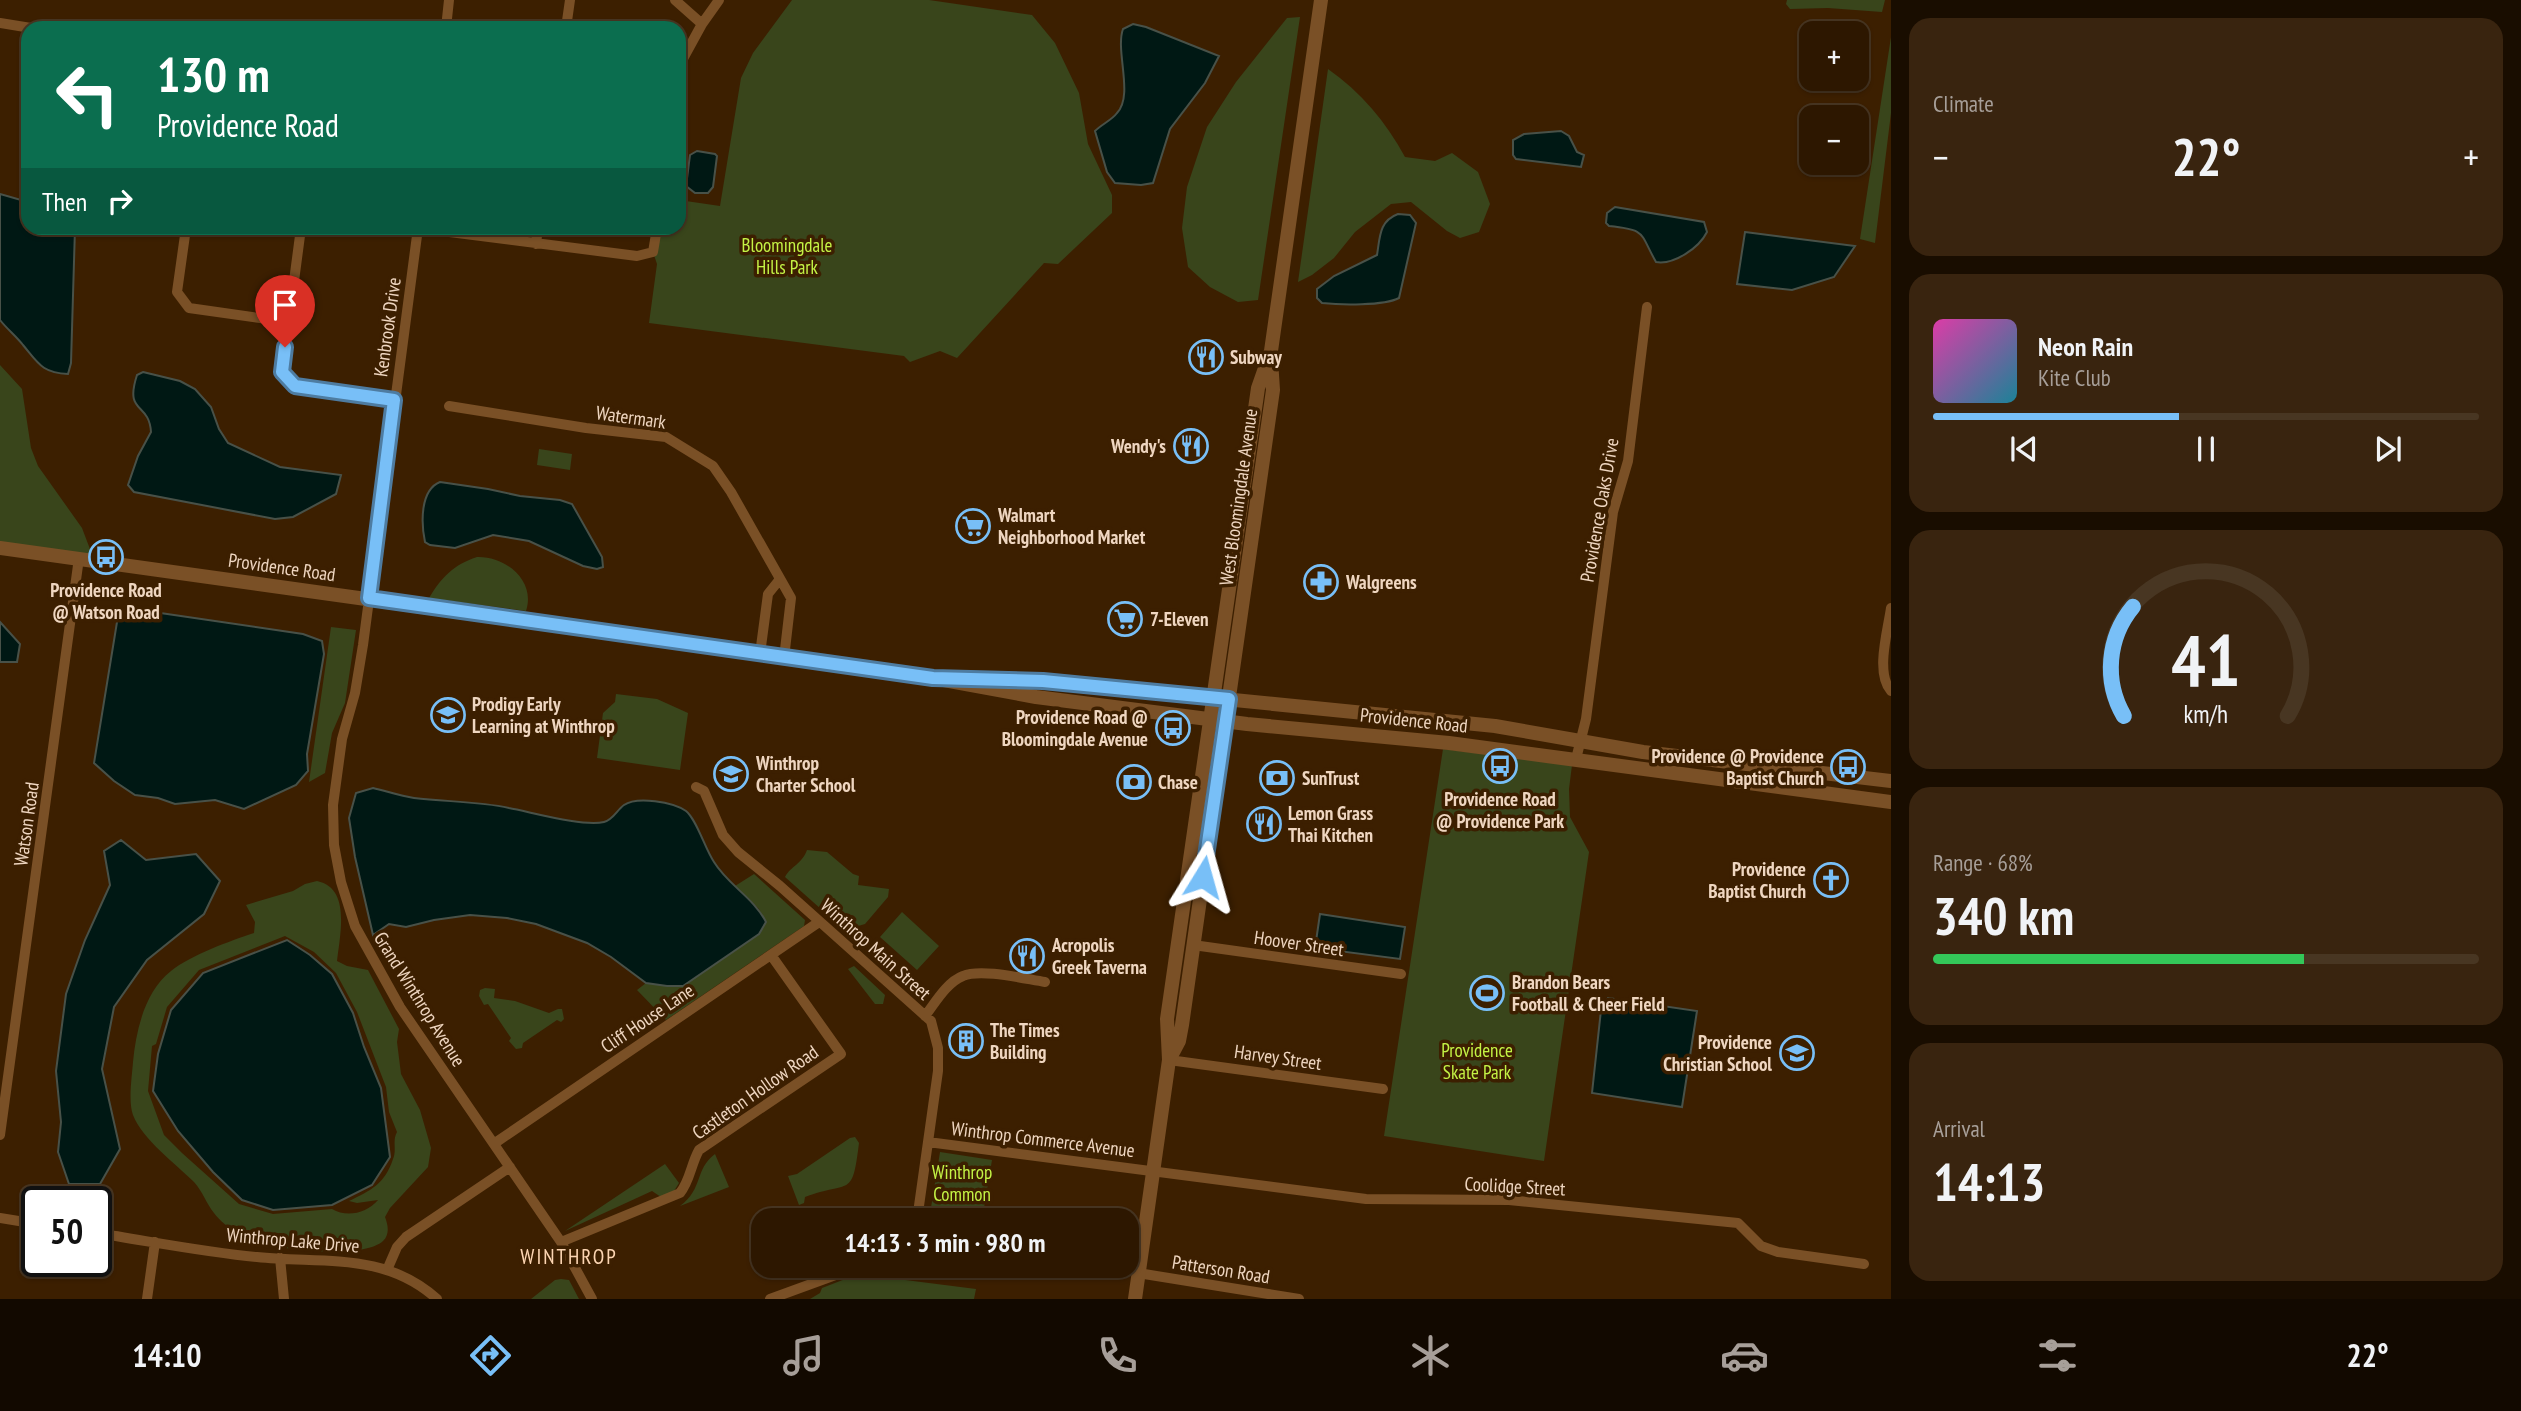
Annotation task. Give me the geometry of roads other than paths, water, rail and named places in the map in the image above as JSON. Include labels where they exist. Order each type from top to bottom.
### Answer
[{"type":"main road","name":"West Bloomingdale Avenue","points":[[1169,1060],[1179,1041],[1182,1025],[1226,721],[1273,390],[1271,351],[1321,0]]},
{"type":"main road","name":"West Bloomingdale Avenue","points":[[1139,1266],[1169,1060],[1167,1019],[1210,718],[1258,388],[1271,351]]},
{"type":"main road","name":"Providence Road","points":[[0,548],[933,678],[1035,697],[1226,721],[1391,736],[1891,802]]},
{"type":"main road","name":"Providence Road","points":[[933,678],[1043,681],[1495,726],[1643,752],[1891,782]]},
{"type":"main road","points":[[1177,950],[1184,960],[1177,1010],[1182,1025]]},
{"type":"main road","name":"West Bloomingdale Avenue","points":[[1135,1299],[1137,1278]]},
{"type":"street","points":[[447,21],[449,0]]},
{"type":"street","points":[[567,21],[570,0]]},
{"type":"street","points":[[676,0],[702,24]]},
{"type":"street","points":[[686,53],[719,0]]},
{"type":"street","points":[[0,23],[21,26]]},
{"type":"street","points":[[185,235],[177,292],[190,308],[288,322]]},
{"type":"street","points":[[300,235],[282,372],[295,386],[394,400]]},
{"type":"street","name":"Kenbrook Drive","points":[[369,598],[417,235]]},
{"type":"street","points":[[470,235],[637,256],[653,252],[656,235]]},
{"type":"street","points":[[536,244],[537,235]]},
{"type":"street","name":"Providence Oaks Drive","points":[[1576,759],[1586,719],[1613,512],[1628,461],[1647,307]]},
{"type":"street","name":"Watermark","points":[[449,405],[586,428],[666,437],[713,466],[792,598],[784,658]]},
{"type":"street","name":"Watson Road","points":[[0,1135],[79,558]]},
{"type":"street","points":[[760,654],[768,594],[780,579]]},
{"type":"street","name":"Grand Winthrop Avenue","points":[[369,598],[355,693],[342,739],[333,805],[334,845],[341,883],[355,926],[371,959],[400,1007],[561,1242],[592,1299]]},
{"type":"street","points":[[1891,608],[1882,671],[1891,691]]},
{"type":"street","name":"Winthrop Main Street","points":[[696,786],[704,791],[718,826],[730,844],[931,1021],[938,1048],[937,1076],[919,1208]]},
{"type":"street","name":"Cliff House Lane","points":[[495,1143],[819,922]]},
{"type":"street","name":"Hoover Street","points":[[1193,945],[1401,974]]},
{"type":"street","name":"Castleton Hollow Road","points":[[561,1242],[680,1193],[685,1187],[699,1150],[841,1054],[771,955]]},
{"type":"street","points":[[925,1016],[950,985],[963,976],[979,974],[1045,982]]},
{"type":"street","name":"Harvey Street","points":[[1169,1060],[1382,1089]]},
{"type":"street","name":"Winthrop Commerce Avenue","points":[[928,1142],[1153,1170]]},
{"type":"street","points":[[387,1270],[397,1247],[406,1237],[510,1167]]},
{"type":"street","name":"Coolidge Street","points":[[1153,1170],[1366,1199],[1509,1200],[1738,1223],[1761,1246],[1778,1252],[1864,1264]]},
{"type":"street","points":[[0,1218],[21,1221]]},
{"type":"street","name":"Winthrop Lake Drive","points":[[112,1235],[257,1257],[344,1260],[399,1275],[437,1299]]},
{"type":"street","points":[[147,1299],[155,1242]]},
{"type":"street","points":[[280,1258],[284,1299]]},
{"type":"street","name":"Patterson Road","points":[[1139,1273],[1299,1299]]},
{"type":"street","points":[[770,1299],[827,1278]]},
{"type":"water","points":[[1133,24],[1219,56],[1205,83],[1170,129],[1153,183],[1141,185],[1115,183],[1107,172],[1095,131],[1115,115],[1122,105],[1124,84],[1121,38],[1123,29]]},
{"type":"water","points":[[1561,131],[1569,136],[1577,152],[1584,155],[1581,167],[1516,159],[1513,155],[1513,140],[1524,134]]},
{"type":"water","points":[[697,151],[717,156],[713,187],[708,193],[695,193],[686,186],[690,155]]},
{"type":"water","points":[[0,194],[21,200],[21,235],[75,235],[71,363],[68,374],[52,372],[41,366],[0,320]]},
{"type":"water","points":[[1615,207],[1704,222],[1707,232],[1698,244],[1685,254],[1670,261],[1656,262],[1640,234],[1606,223],[1607,213]]},
{"type":"water","points":[[1398,214],[1410,215],[1416,223],[1399,298],[1373,304],[1322,303],[1317,298],[1317,289],[1334,276],[1377,255],[1384,225]]},
{"type":"water","points":[[1745,232],[1855,246],[1834,277],[1792,290],[1737,284]]},
{"type":"water","points":[[143,372],[180,381],[195,389],[211,407],[219,429],[228,443],[280,467],[341,475],[336,494],[293,517],[275,519],[134,492],[128,485],[138,456],[151,432],[146,416],[133,396],[137,375]]},
{"type":"water","points":[[440,482],[572,504],[602,557],[603,567],[597,569],[583,566],[529,541],[493,535],[455,548],[430,545],[425,542],[423,526],[425,499],[433,486]]},
{"type":"water","points":[[133,609],[303,634],[322,641],[324,654],[307,754],[308,771],[296,785],[244,809],[215,800],[175,804],[158,798],[135,795],[94,763],[117,622],[121,612]]},
{"type":"water","points":[[0,622],[20,644],[17,662],[0,662]]},
{"type":"water","points":[[373,788],[414,798],[497,806],[595,823],[607,821],[630,802],[655,801],[673,805],[690,815],[720,870],[755,906],[766,922],[759,934],[683,986],[646,983],[587,943],[536,924],[507,918],[470,915],[406,927],[389,924],[373,935],[349,818],[356,793]]},
{"type":"water","points":[[121,840],[146,860],[196,854],[220,881],[204,914],[147,960],[114,1007],[102,1069],[120,1149],[100,1184],[69,1184],[58,1152],[61,1122],[56,1071],[66,994],[85,940],[110,885],[104,851]]},
{"type":"water","points":[[1320,914],[1405,927],[1400,959],[1315,948]]},
{"type":"water","points":[[287,940],[332,974],[353,1013],[381,1088],[390,1157],[372,1185],[332,1205],[273,1210],[242,1200],[213,1172],[178,1131],[153,1091],[158,1054],[171,1010],[203,973]]},
{"type":"water","points":[[1608,998],[1697,1011],[1682,1107],[1592,1093],[1601,1010]]},
{"type":"place","name":"Subway","points":[[1206,357]]},
{"type":"place","name":"Wendy's","points":[[1191,446]]},
{"type":"place","name":"Walmart Neighborhood Market","points":[[973,526]]},
{"type":"place","name":"Providence Road @ Watson Road","points":[[106,557]]},
{"type":"place","name":"Walgreens","points":[[1321,582]]},
{"type":"place","name":"7-Eleven","points":[[1125,619]]},
{"type":"place","name":"Prodigy Early Learning at Winthrop","points":[[448,715]]},
{"type":"place","name":"Providence Road @ Bloomingdale Avenue","points":[[1173,728]]},
{"type":"place","name":"Providence Road @ Providence Park","points":[[1500,766]]},
{"type":"place","name":"Providence @ Providence Baptist Church","points":[[1848,767]]},
{"type":"place","name":"Winthrop Charter School","points":[[731,774]]},
{"type":"place","name":"SunTrust","points":[[1277,778]]},
{"type":"place","name":"Chase","points":[[1134,782]]},
{"type":"place","name":"Lemon Grass Thai Kitchen","points":[[1264,824]]},
{"type":"place","name":"Providence Baptist Church","points":[[1831,880]]},
{"type":"place","name":"Acropolis Greek Taverna","points":[[1027,956]]},
{"type":"place","name":"Brandon Bears Football & Cheer Field","points":[[1487,993]]},
{"type":"place","name":"The Times Building","points":[[966,1041]]},
{"type":"place","name":"Providence Christian School","points":[[1797,1053]]},
{"type":"district","name":"WINTHROP","points":[[569,1256]]},
{"type":"park label","name":"Bloomingdale Hills Park","points":[[787,256]]},
{"type":"park label","name":"Providence Skate Park","points":[[1477,1061]]},
{"type":"park label","name":"Winthrop Common","points":[[962,1183]]}]
